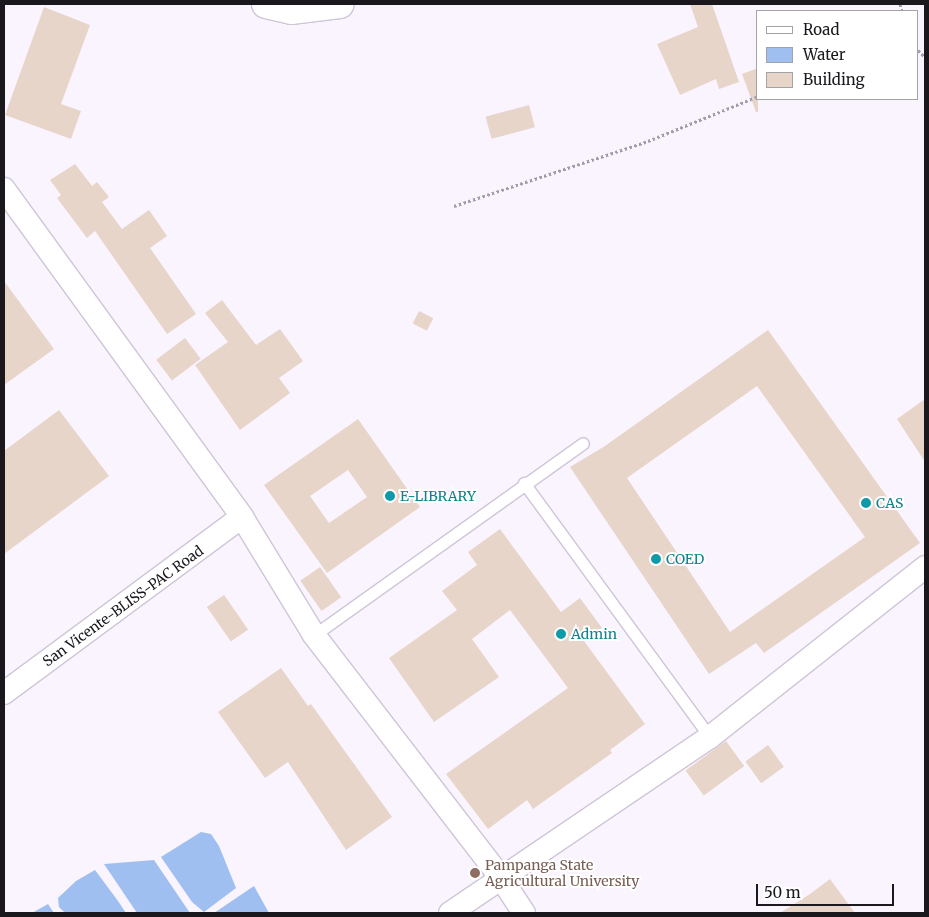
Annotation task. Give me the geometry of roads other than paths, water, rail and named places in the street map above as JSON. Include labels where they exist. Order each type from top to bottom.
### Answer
[{"type":"street","points":[[266,4],[291,10],[340,4]]},
{"type":"street","points":[[4,189],[242,517],[314,635],[501,878],[524,913]]},
{"type":"street","name":"San Vicente-BLISS-PAC Road","points":[[4,693],[242,517]]},
{"type":"street","points":[[450,913],[710,737],[925,567]]},
{"type":"lane","points":[[314,635],[524,483],[583,443]]},
{"type":"lane","points":[[524,483],[710,737]]},
{"type":"water","points":[[201,832],[211,834],[219,846],[236,888],[204,912],[192,902],[161,857]]},
{"type":"water","points":[[154,860],[190,913],[137,913],[104,864]]},
{"type":"water","points":[[95,870],[126,913],[65,913],[59,907],[58,898],[76,881]]},
{"type":"water","points":[[254,886],[269,913],[214,913]]},
{"type":"water","points":[[48,904],[54,913],[32,913]]},
{"type":"place","name":"E-LIBRARY","points":[[390,496]]},
{"type":"place","name":"CAS","points":[[866,503]]},
{"type":"place","name":"COED","points":[[656,559]]},
{"type":"place","name":"Admin","points":[[561,634]]},
{"type":"place","name":"Pampanga State Agricultural University","points":[[475,873]]}]
